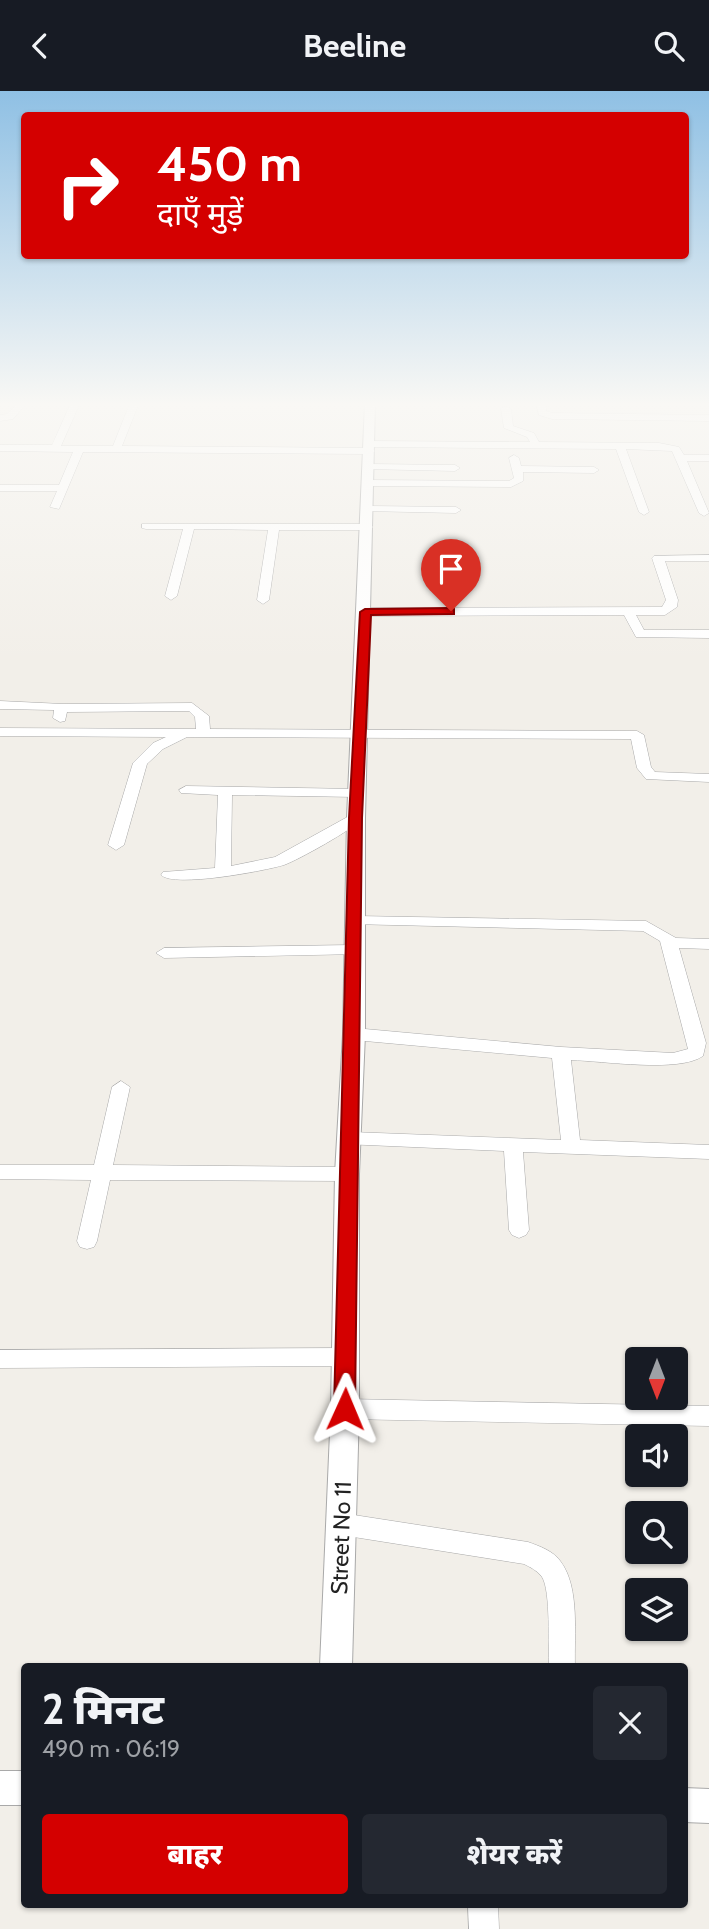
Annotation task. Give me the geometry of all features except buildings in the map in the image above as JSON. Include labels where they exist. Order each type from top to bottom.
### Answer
[{"type":"street","points":[[55,507],[63,489]]},
{"type":"street","name":"Street No 11","points":[[336,1663],[345,1409],[347,1174],[351,1139],[354,1034],[356,818],[369,489]]},
{"type":"street","points":[[636,489],[644,512]]},
{"type":"street","points":[[694,489],[704,513]]},
{"type":"street","points":[[146,526],[274,526],[457,510]]},
{"type":"street","points":[[171,596],[188,526]]},
{"type":"street","points":[[263,600],[274,526]]},
{"type":"street","points":[[365,612],[630,614],[665,611],[671,607],[672,600],[658,558],[709,558]]},
{"type":"street","points":[[630,614],[640,634],[709,634]]},
{"type":"street","points":[[0,705],[61,708],[192,707],[202,716],[196,732],[158,746],[140,762],[116,845]]},
{"type":"street","points":[[56,732],[61,708]]},
{"type":"street","points":[[0,732],[637,735],[644,768],[651,776],[709,778]]},
{"type":"street","points":[[186,790],[357,793]]},
{"type":"street","points":[[223,872],[225,791]]},
{"type":"street","points":[[170,875],[223,872],[281,861],[356,818]]},
{"type":"street","points":[[354,1034],[562,1053],[688,1058],[697,1052],[703,1043],[670,943],[658,930],[646,926],[356,921]]},
{"type":"street","points":[[670,943],[709,944]]},
{"type":"street","points":[[164,953],[354,950]]},
{"type":"street","points":[[562,1053],[571,1147]]},
{"type":"street","points":[[87,1241],[121,1087]]},
{"type":"street","points":[[351,1139],[709,1152]]},
{"type":"street","points":[[513,1145],[519,1230]]},
{"type":"street","points":[[0,1172],[347,1174]]},
{"type":"street","points":[[0,1359],[346,1357]]},
{"type":"street","points":[[345,1409],[709,1416]]},
{"type":"street","points":[[341,1524],[528,1553],[546,1564],[554,1574],[557,1587],[562,1663]]},
{"type":"street","points":[[0,1788],[21,1788]]},
{"type":"street","points":[[688,1805],[709,1806]]},
{"type":"street","points":[[483,1908],[484,1929]]},
{"type":"route","points":[[345,1409],[347,1174],[351,1139],[356,818],[365,612],[451,611]]}]
